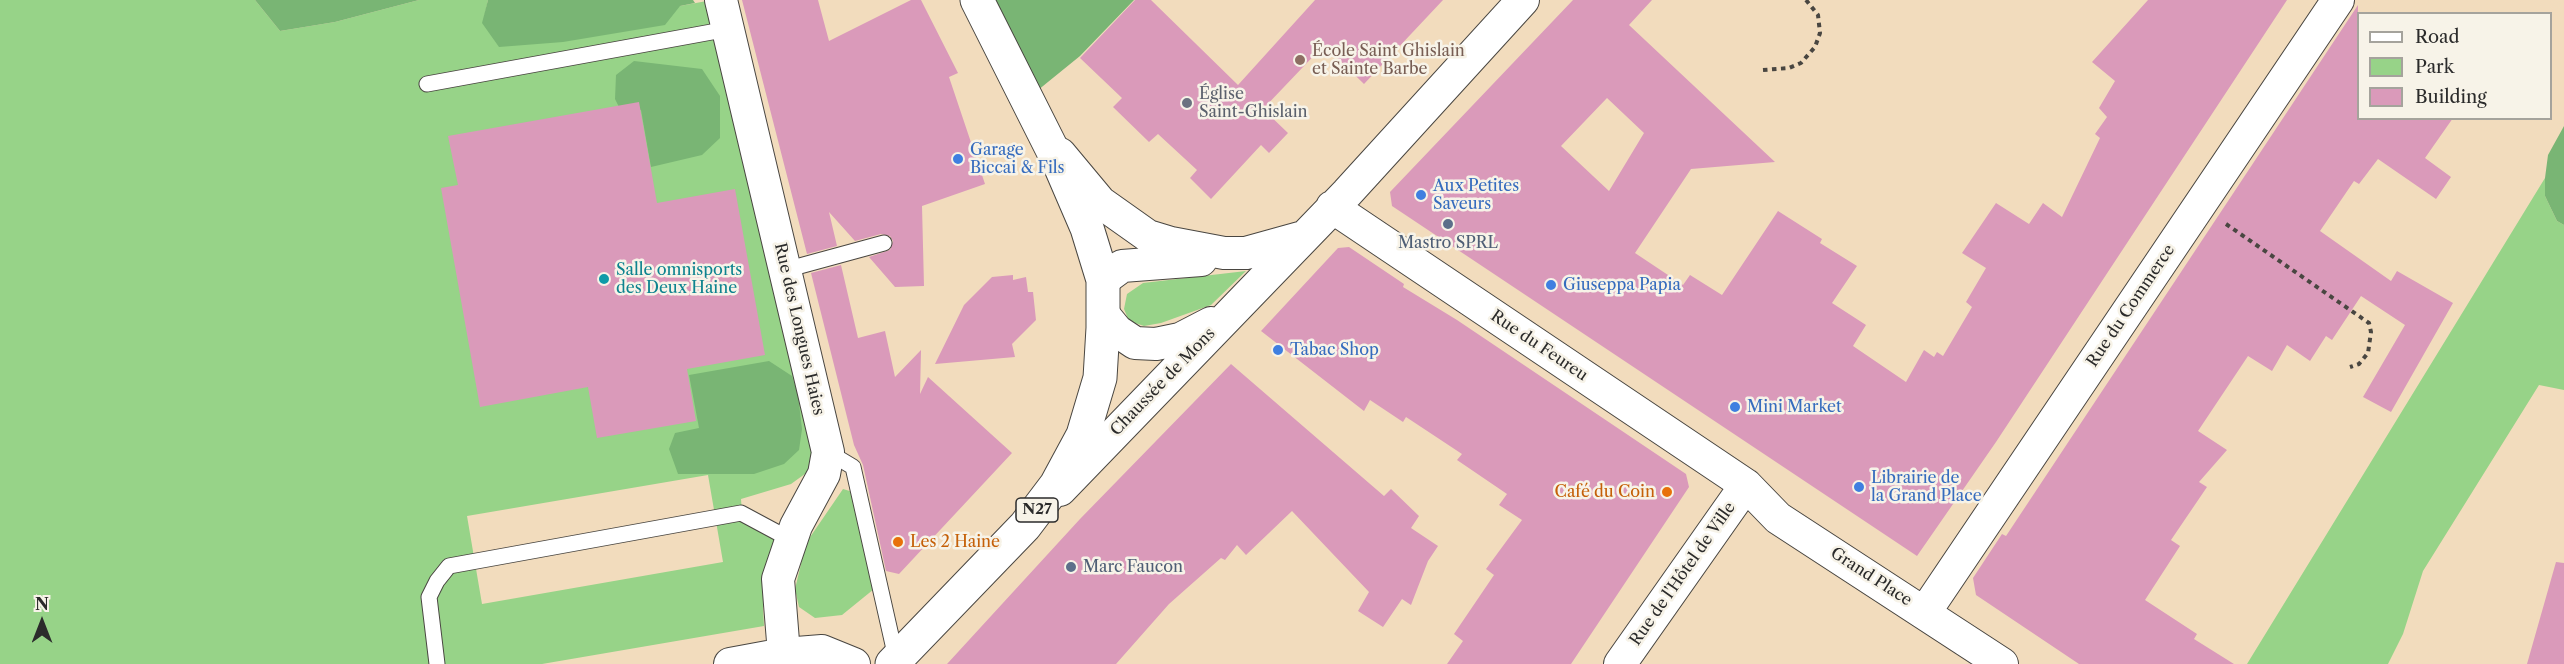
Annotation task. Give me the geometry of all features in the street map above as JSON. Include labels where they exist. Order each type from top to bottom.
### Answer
[{"type":"main road","name":"Chaussée de Mons","points":[[894,661],[1025,526],[1056,485],[1083,435],[1100,378],[1103,280],[1087,228],[1046,138],[977,0]]},
{"type":"street","name":"Chaussée de Mons","points":[[1025,526],[1332,207],[1523,0]]},
{"type":"street","name":"Rue du Commerce","points":[[1925,612],[2338,0]]},
{"type":"street","name":"Rue des Longues Haies","points":[[725,15],[828,452],[824,474],[785,553],[778,579],[784,654]]},
{"type":"street","name":"Chaussée de Mons","points":[[1046,138],[1100,202],[1148,236],[1195,249],[1246,253]]},
{"type":"street","name":"Rue du Feureu","points":[[1332,207],[1746,485]]},
{"type":"street","name":"Chaussée de Mons","points":[[1103,280],[1122,266],[1188,262],[1246,253],[1301,238]]},
{"type":"street","points":[[1103,314],[1118,331],[1135,343],[1156,344],[1180,339],[1228,314]]},
{"type":"street","name":"Grand Place","points":[[1746,485],[1778,518],[2002,664]]},
{"type":"street","name":"Rue de l'Hôtel de Ville","points":[[1620,664],[1746,485]]},
{"type":"street","points":[[730,664],[784,654],[822,651],[854,664]]},
{"type":"lane","points":[[427,84],[725,15]]},
{"type":"lane","points":[[785,270],[884,243]]},
{"type":"lane","points":[[828,452],[853,467],[894,661]]},
{"type":"lane","points":[[437,664],[429,597],[437,581],[449,566],[741,513],[782,535],[785,553]]},
{"type":"path","points":[[1763,70],[1789,68],[1801,63],[1815,47],[1820,33],[1818,15],[1806,0]]},
{"type":"path","points":[[2198,205],[2369,322],[2371,332],[2368,353],[2359,364],[2350,367]]},
{"type":"green space","points":[[0,0],[255,0],[280,31],[335,22],[419,0],[488,0],[483,23],[680,6],[712,0],[824,437],[809,471],[791,484],[741,499],[742,513],[782,535],[778,601],[763,607],[764,626],[542,664],[0,664]],"holes":[[[708,475],[723,562],[482,604],[467,516]]]},
{"type":"green space","points":[[255,0],[419,0],[335,22],[280,31]]},
{"type":"green space","points":[[488,0],[693,0],[695,3],[680,6],[665,25],[563,42],[499,47],[482,23]]},
{"type":"green space","points":[[977,0],[1134,0],[1080,56],[1027,99]]},
{"type":"green space","points":[[634,61],[702,69],[720,96],[720,138],[702,155],[651,167],[641,110],[622,113],[615,99],[616,75]]},
{"type":"green space","points":[[2564,126],[2564,225],[2557,221],[2545,196],[2545,178],[2548,155]]},
{"type":"green space","points":[[2545,178],[2545,196],[2557,221],[2564,225],[2564,390],[2539,385],[2423,571],[2403,634],[2388,664],[2247,664]]},
{"type":"green space","points":[[1246,271],[1211,305],[1161,323],[1144,326],[1129,321],[1124,309],[1127,294],[1143,283]]},
{"type":"green space","points":[[769,361],[792,376],[798,395],[802,429],[799,450],[784,464],[754,474],[678,474],[669,449],[675,433],[699,428],[689,375]]},
{"type":"green space","points":[[843,489],[853,492],[874,589],[842,615],[815,618],[799,607],[795,589],[806,543]]},
{"type":"building","points":[[742,0],[818,0],[829,41],[911,0],[921,0],[958,73],[949,77],[985,184],[922,206],[924,286],[895,287],[869,257],[890,250],[893,241],[890,236],[881,234],[855,241],[829,212],[837,246],[807,254]]},
{"type":"building","name":"Église Saint-Ghislain","points":[[1135,0],[1151,0],[1238,85],[1315,0],[1443,0],[1364,84],[1324,45],[1263,109],[1288,133],[1269,153],[1261,145],[1211,199],[1190,178],[1197,170],[1158,134],[1149,142],[1113,107],[1122,98],[1080,58]]},
{"type":"building","points":[[1573,0],[1652,0],[1629,25],[1775,162],[1691,169],[1635,253],[1683,285],[1690,275],[1722,295],[1778,211],[1822,239],[1820,243],[1857,266],[1832,303],[1866,325],[1853,346],[1906,382],[1924,350],[1934,357],[1937,352],[1943,356],[1972,307],[1966,302],[1986,268],[1962,253],[1996,203],[2029,224],[2043,203],[2062,217],[2100,138],[2095,134],[2107,117],[2099,108],[2115,81],[2092,62],[2148,0],[2287,0],[1996,442],[1917,556],[1392,206],[1390,192]],"holes":[[[1607,98],[1644,133],[1609,191],[1561,146]]]},
{"type":"building","points":[[2358,5],[2357,120],[2452,120],[2425,158],[2451,177],[2436,199],[2378,159],[2359,184],[2354,181],[2320,231],[2391,281],[2397,271],[2453,303],[2391,412],[2363,397],[2405,325],[2361,296],[2332,340],[2326,336],[2310,361],[2287,345],[2272,371],[2248,356],[2198,431],[2227,450],[2199,482],[2207,487],[2171,540],[2180,546],[2145,600],[2197,634],[2194,639],[2234,664],[2079,664],[1976,595],[1973,578],[2002,534],[2006,536]]},
{"type":"building","name":"Salle omnisports des Deux Haine","points":[[639,102],[657,203],[735,189],[765,355],[687,369],[696,421],[597,438],[588,387],[480,407],[441,188],[458,185],[448,136]]},
{"type":"building","points":[[1349,247],[1404,284],[1403,287],[1457,320],[1686,474],[1689,487],[1571,664],[1447,664],[1463,641],[1454,634],[1494,575],[1486,569],[1522,520],[1499,505],[1507,494],[1457,460],[1462,454],[1406,417],[1403,422],[1370,400],[1364,411],[1261,331],[1338,248]]},
{"type":"building","points":[[841,265],[858,338],[885,331],[895,377],[921,350],[920,394],[928,377],[1012,453],[899,574],[886,571],[863,465],[854,445],[811,273]]},
{"type":"building","points":[[1013,275],[1013,280],[1026,277],[1028,292],[1033,292],[1036,320],[1012,344],[1015,357],[935,364],[964,305],[992,277]]},
{"type":"building","points":[[1231,364],[1384,496],[1391,489],[1419,516],[1411,528],[1438,546],[1428,561],[1411,605],[1402,599],[1383,627],[1358,611],[1369,592],[1292,511],[1246,555],[1237,545],[1225,560],[1221,558],[1169,604],[1116,664],[947,664],[1080,519]]},
{"type":"building","points":[[2556,562],[2564,563],[2564,664],[2527,664]]},
{"type":"place","name":"École Saint Ghislain et Sainte Barbe","points":[[1300,60]]},
{"type":"place","name":"Église Saint-Ghislain","points":[[1187,103]]},
{"type":"place","name":"Garage Biccai & Fils","points":[[958,159]]},
{"type":"place","name":"Aux Petites Saveurs","points":[[1421,195]]},
{"type":"place","name":"Mastro SPRL","points":[[1448,224]]},
{"type":"place","name":"Salle omnisports des Deux Haine","points":[[604,279]]},
{"type":"place","name":"Giuseppa Papia","points":[[1551,285]]},
{"type":"place","name":"Tabac Shop","points":[[1278,350]]},
{"type":"place","name":"Mini Market","points":[[1735,407]]},
{"type":"place","name":"Librairie de la Grand Place","points":[[1859,487]]},
{"type":"place","name":"Café du Coin","points":[[1667,492]]},
{"type":"place","name":"Les 2 Haine","points":[[898,542]]},
{"type":"place","name":"Marc Faucon","points":[[1071,567]]}]
